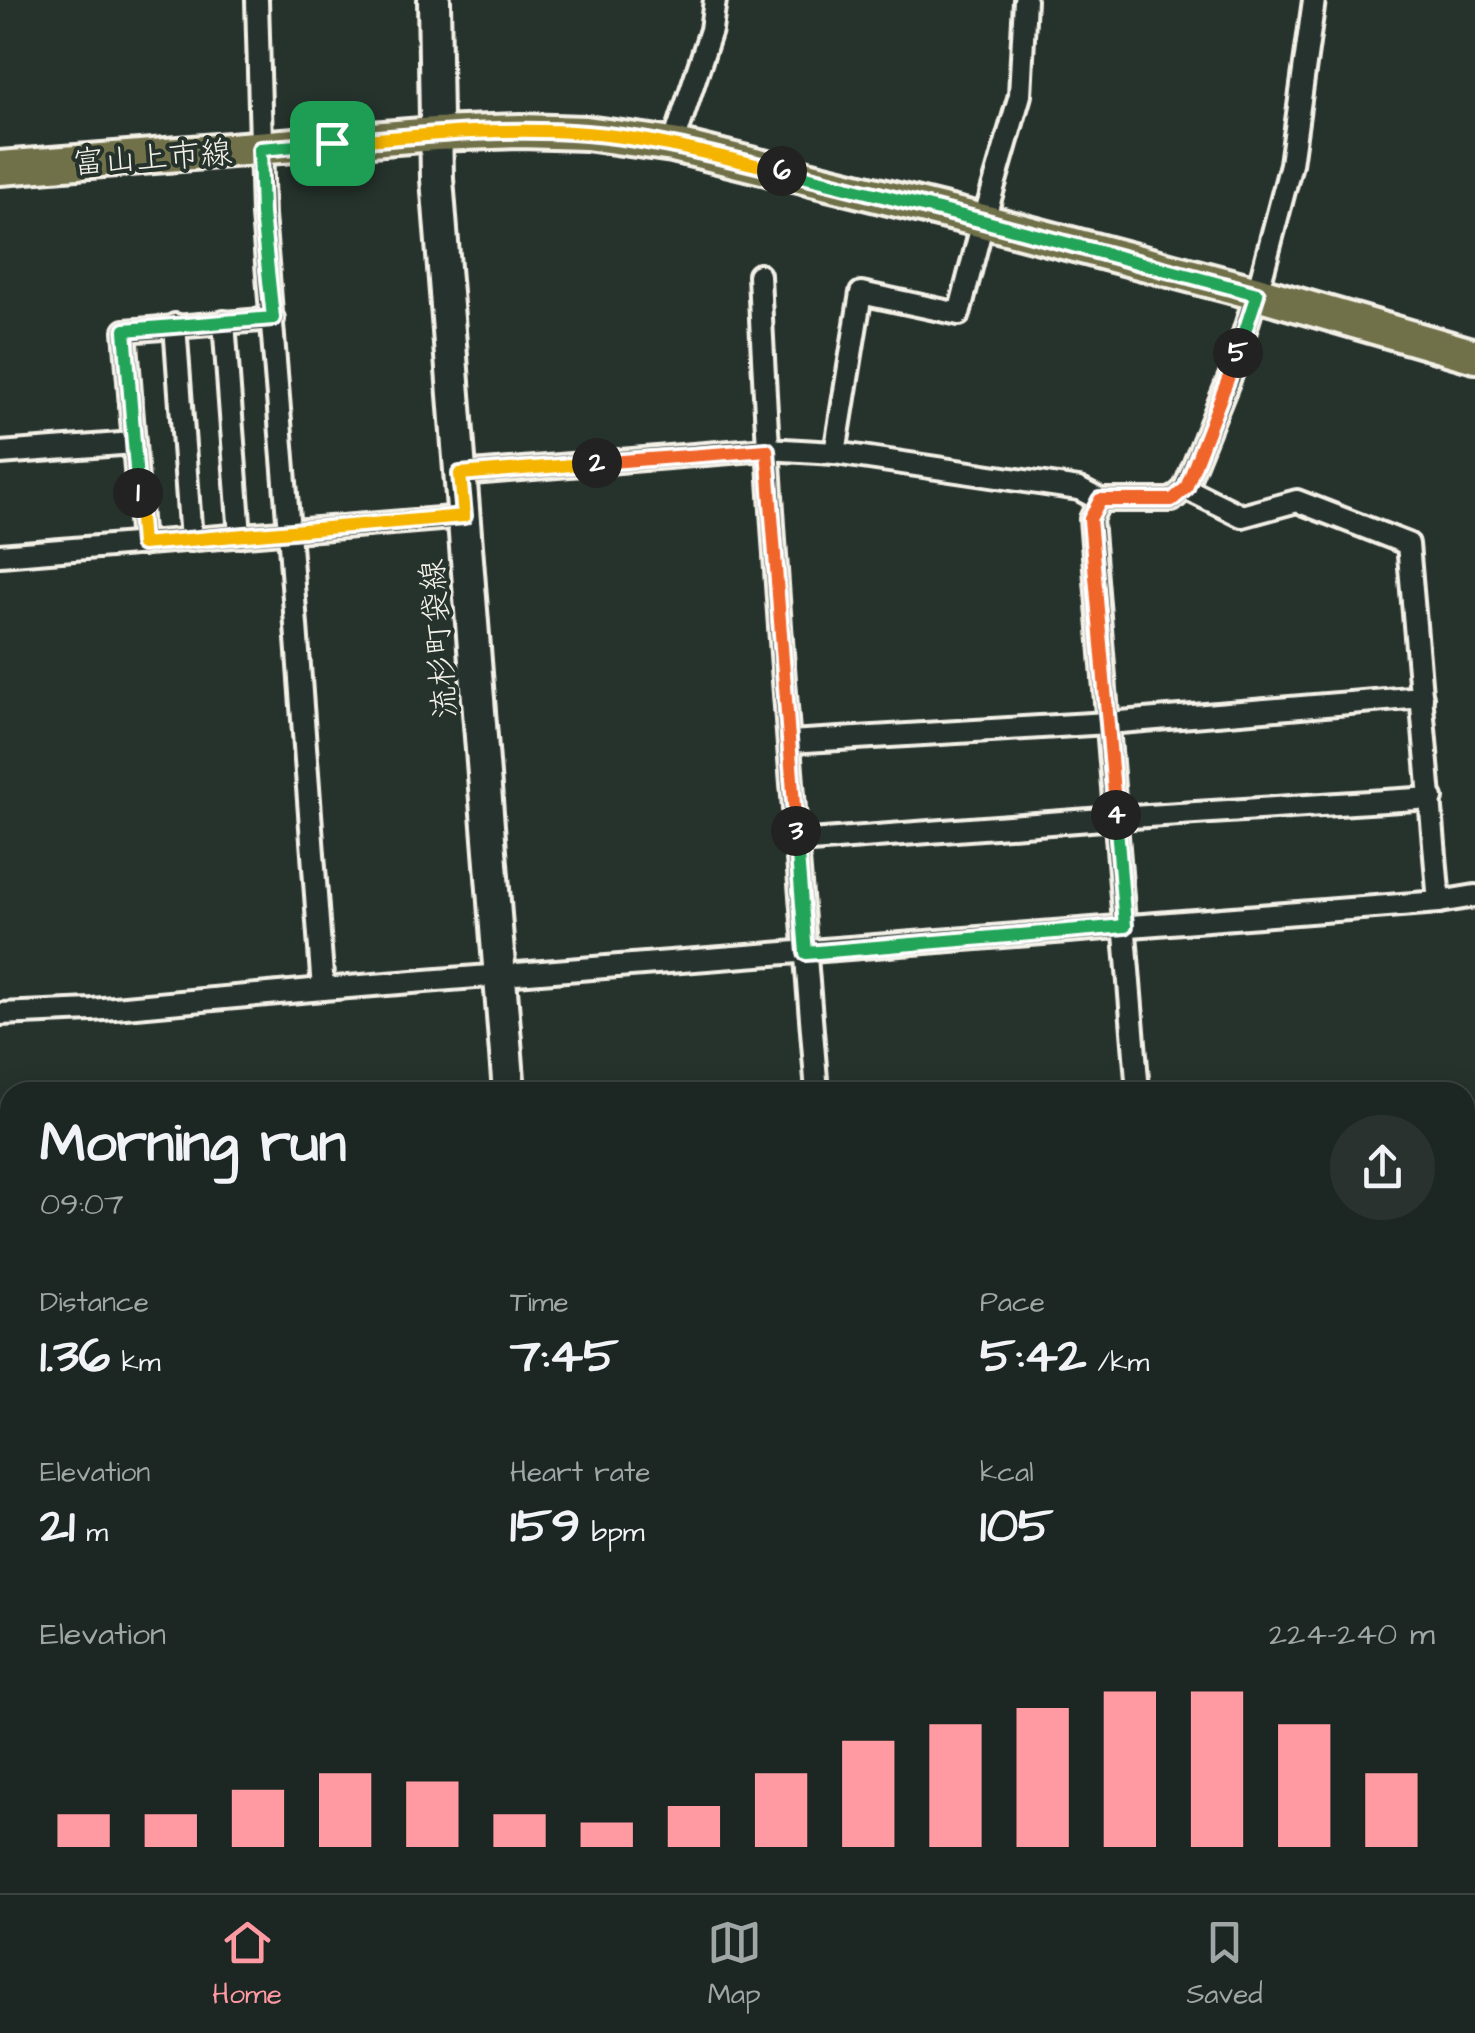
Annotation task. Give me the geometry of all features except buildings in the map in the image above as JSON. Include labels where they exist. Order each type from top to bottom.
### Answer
[{"type":"main road","name":"流杉町袋線","points":[[434,0],[436,178],[508,1082]]},
{"type":"main road","name":"富山上市線","points":[[0,168],[435,134],[586,133],[673,146],[983,221],[1475,356]]},
{"type":"street","points":[[257,0],[262,214],[290,531],[323,988]]},
{"type":"street","points":[[673,146],[711,30],[715,0]]},
{"type":"street","points":[[836,453],[861,294],[959,314],[1020,95],[1025,0]]},
{"type":"street","points":[[460,474],[767,450],[836,453],[1079,489],[1100,500],[1172,500],[1186,488],[1232,372],[1257,294],[1291,164],[1314,0]]},
{"type":"street","points":[[759,275],[767,450],[816,1082]]},
{"type":"street","points":[[142,544],[125,330],[273,318]]},
{"type":"street","points":[[224,322],[240,536]]},
{"type":"street","points":[[175,325],[190,540]]},
{"type":"street","points":[[0,454],[134,443]]},
{"type":"street","points":[[1186,488],[1242,516],[1298,501],[1408,544],[1439,902]]},
{"type":"street","points":[[1100,500],[1090,519],[1137,1082]]},
{"type":"street","points":[[0,555],[464,516]]},
{"type":"street","points":[[790,742],[1108,723],[1422,698]]},
{"type":"street","points":[[797,842],[1432,798]]},
{"type":"street","points":[[0,1014],[806,953],[1475,896]]},
{"type":"route","points":[[520,131],[586,133],[673,146],[983,221],[1257,294],[1232,372],[1186,488],[1172,500],[1100,500],[1090,519],[1125,926],[806,953],[767,450],[460,474],[464,516],[142,544],[125,330],[273,318],[260,149],[332,143],[520,131]]}]
